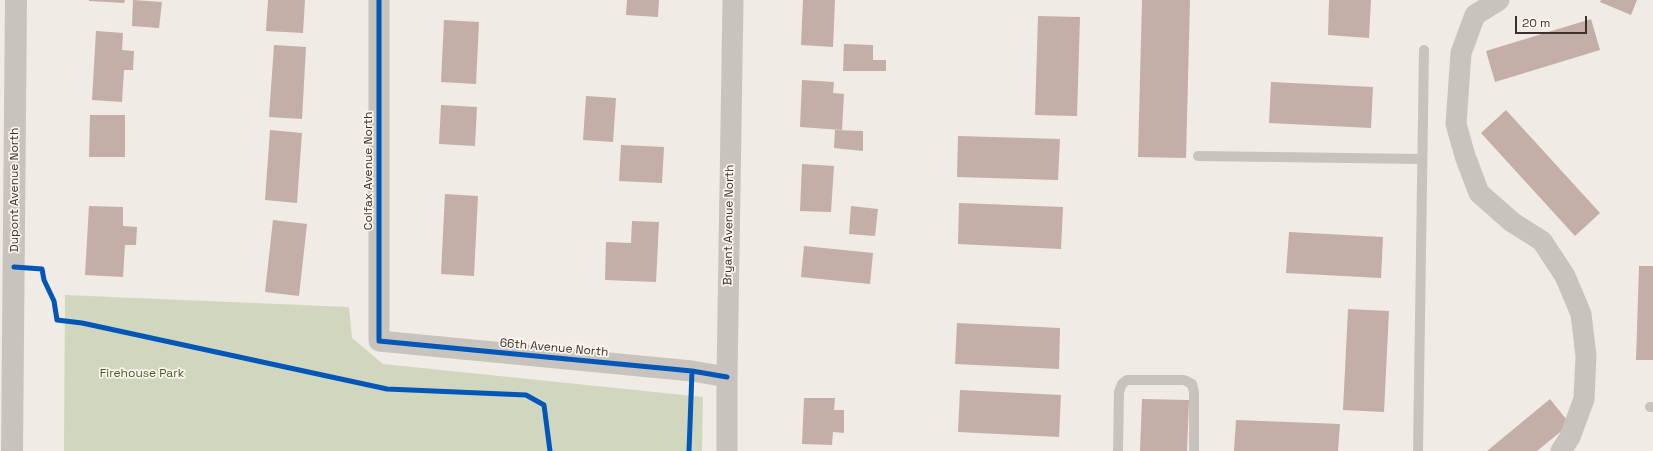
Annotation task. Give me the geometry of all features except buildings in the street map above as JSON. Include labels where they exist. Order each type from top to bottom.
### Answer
[{"type":"street","name":"Dupont Avenue North","points":[[12,451],[16,0]]},
{"type":"street","name":"Colfax Avenue North","points":[[379,0],[379,342]]},
{"type":"street","name":"Bryant Avenue North","points":[[727,451],[733,0]]},
{"type":"street","points":[[1499,0],[1475,15],[1461,53],[1456,124],[1465,156],[1479,193],[1512,222],[1542,241],[1565,276],[1581,314],[1586,356],[1584,399],[1570,437],[1561,451]]},
{"type":"street","name":"66th Avenue North","points":[[379,342],[684,370],[727,377]]},
{"type":"lane","points":[[1418,451],[1424,50]]},
{"type":"lane","points":[[1198,156],[1422,160]]},
{"type":"lane","points":[[1118,451],[1119,392],[1122,384],[1127,380],[1184,380],[1192,384],[1194,392],[1194,451]]},
{"type":"green space","name":"Firehouse Park","points":[[65,295],[349,307],[352,338],[383,364],[703,397],[702,451],[64,451]]},
{"type":"cycle path","points":[[379,0],[379,341]]},
{"type":"cycle path","points":[[14,267],[42,269],[44,280],[54,301],[57,320],[82,323],[387,389],[526,395],[544,405],[550,451]]},
{"type":"cycle path","points":[[379,341],[692,371],[727,377]]},
{"type":"cycle path","points":[[689,451],[692,371]]}]
